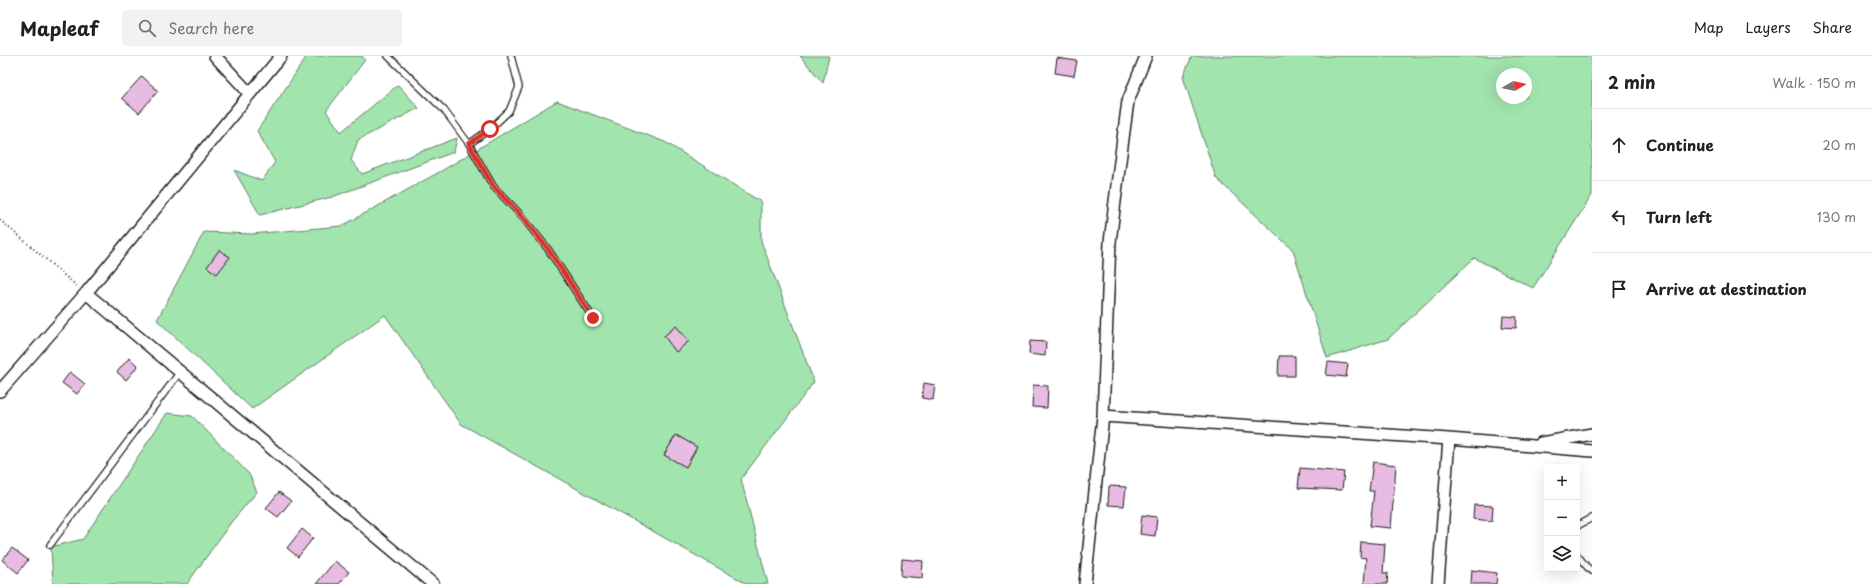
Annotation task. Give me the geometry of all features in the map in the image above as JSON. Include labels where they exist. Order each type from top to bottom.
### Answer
[{"type":"street","points":[[215,56],[250,94]]},
{"type":"street","points":[[0,391],[86,293],[281,56]]},
{"type":"street","points":[[1085,584],[1103,416],[1110,242],[1118,169],[1128,101],[1146,56]]},
{"type":"street","points":[[86,293],[433,584]]},
{"type":"street","points":[[1103,416],[1449,439],[1592,451]]},
{"type":"street","points":[[1529,446],[1592,434]]},
{"type":"street","points":[[1438,584],[1449,439]]},
{"type":"lane","points":[[388,56],[444,110],[469,144],[493,186],[519,213],[548,249],[593,318]]},
{"type":"lane","points":[[469,144],[490,129],[509,111],[519,87],[511,56]]},
{"type":"lane","points":[[50,545],[180,372]]},
{"type":"lane","points":[[1580,524],[1592,518]]},
{"type":"lane","points":[[1580,559],[1592,571]]},
{"type":"path","points":[[0,220],[86,293]]},
{"type":"green space","points":[[307,56],[362,56],[365,60],[326,111],[341,132],[398,85],[419,108],[358,140],[351,160],[362,174],[457,138],[454,152],[332,197],[260,215],[234,170],[262,181],[275,162],[257,131]]},
{"type":"green space","points":[[800,56],[829,56],[823,83]]},
{"type":"green space","points":[[1192,56],[1592,56],[1592,195],[1533,288],[1474,258],[1388,339],[1327,358],[1293,250],[1216,178],[1183,77]]},
{"type":"green space","points":[[557,101],[665,142],[761,202],[761,241],[814,382],[741,479],[768,584],[747,584],[461,424],[385,315],[252,409],[157,320],[204,232],[251,234],[342,226],[443,170]]},
{"type":"green space","points":[[167,413],[192,416],[249,474],[257,492],[232,521],[187,584],[53,584],[51,547],[83,539]]},
{"type":"building","points":[[1057,58],[1077,61],[1074,76],[1055,73]]},
{"type":"building","points":[[142,76],[158,91],[139,113],[122,98]]},
{"type":"building","points":[[219,250],[230,257],[217,274],[207,267]]},
{"type":"building","points":[[1503,316],[1517,317],[1516,328],[1502,327]]},
{"type":"building","points":[[676,326],[689,341],[676,352],[664,336]]},
{"type":"building","points":[[1030,341],[1046,342],[1045,356],[1029,354]]},
{"type":"building","points":[[1279,356],[1295,356],[1295,376],[1278,376]]},
{"type":"building","points":[[129,358],[138,366],[126,380],[117,372]]},
{"type":"building","points":[[1328,362],[1348,364],[1346,377],[1326,375]]},
{"type":"building","points":[[70,372],[85,384],[77,394],[62,383]]},
{"type":"building","points":[[924,383],[935,385],[933,400],[922,398]]},
{"type":"building","points":[[1033,385],[1048,386],[1047,408],[1032,407]]},
{"type":"building","points":[[676,435],[697,447],[686,467],[664,455]]},
{"type":"building","points":[[1373,462],[1396,465],[1391,528],[1370,526],[1374,491],[1369,491]]},
{"type":"building","points":[[1300,468],[1344,472],[1342,490],[1298,488]]},
{"type":"building","points":[[1109,486],[1126,487],[1124,506],[1108,505]]},
{"type":"building","points":[[279,492],[291,501],[278,517],[266,508]]},
{"type":"building","points":[[1474,505],[1493,506],[1492,521],[1473,519]]},
{"type":"building","points":[[1142,515],[1157,517],[1155,536],[1140,534]]},
{"type":"building","points":[[302,529],[313,538],[298,557],[287,548]]},
{"type":"building","points":[[1361,542],[1385,544],[1383,573],[1388,573],[1387,584],[1364,584],[1366,558],[1360,557]]},
{"type":"building","points":[[12,548],[28,560],[18,573],[2,560]]},
{"type":"building","points":[[902,559],[923,561],[922,578],[901,576]]},
{"type":"building","points":[[335,561],[349,572],[339,584],[316,584]]},
{"type":"building","points":[[1472,570],[1497,573],[1496,584],[1471,584]]},
{"type":"route","points":[[490,129],[469,144],[493,186],[519,213],[548,249],[593,318]]}]
